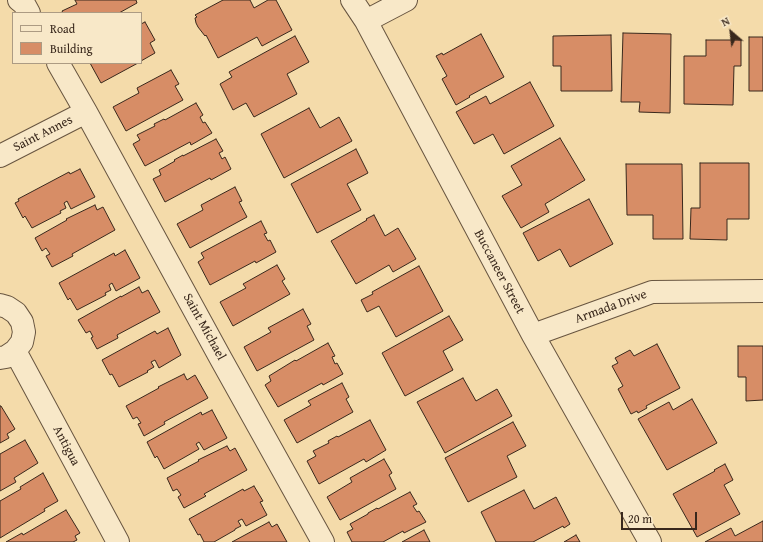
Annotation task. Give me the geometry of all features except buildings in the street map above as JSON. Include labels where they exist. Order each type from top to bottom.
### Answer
[{"type":"street","points":[[19,0],[24,4],[28,12]]},
{"type":"street","name":"Buccaneer Street","points":[[352,0],[366,21],[533,335],[650,542]]},
{"type":"street","points":[[366,21],[406,0]]},
{"type":"street","name":"Saint Michael","points":[[59,64],[323,542]]},
{"type":"street","name":"Saint Annes","points":[[0,156],[86,112]]},
{"type":"street","name":"Armada Drive","points":[[533,335],[652,292],[763,291]]},
{"type":"street","name":"Antigua","points":[[0,305],[16,312],[22,322],[24,332],[22,342],[8,354],[118,542]]}]
